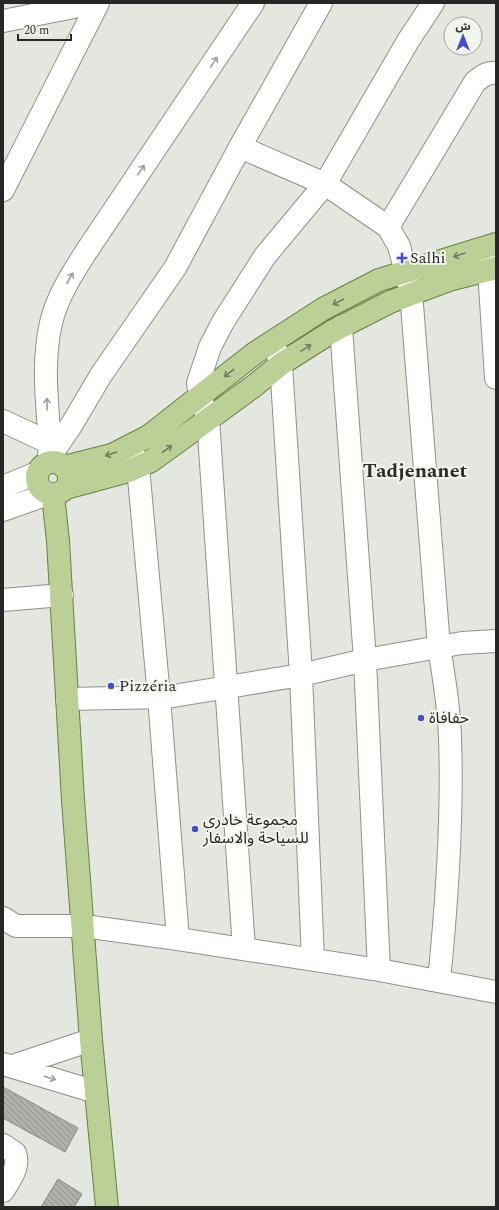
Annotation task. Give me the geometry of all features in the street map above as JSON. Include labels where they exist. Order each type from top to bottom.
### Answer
[{"type":"main road","points":[[52,472],[112,455],[149,436],[255,353],[323,309],[379,280],[489,246]]},
{"type":"main road","points":[[52,472],[107,478],[138,467],[151,461],[254,386],[281,364],[341,327],[411,292],[452,279],[492,269]]},
{"type":"main road","points":[[52,472],[62,595],[73,800],[84,926],[91,1040],[108,1207]]},
{"type":"street","points":[[3,21],[94,3]]},
{"type":"street","points":[[3,190],[98,3]]},
{"type":"street","points":[[52,472],[47,423],[46,357],[51,322],[65,288],[86,252],[253,3]]},
{"type":"street","points":[[3,510],[52,472],[72,424],[101,375],[175,268],[240,147],[321,3]]},
{"type":"street","points":[[244,949],[208,419],[200,396],[198,383],[203,365],[223,322],[265,256],[325,184],[408,41],[433,3]]},
{"type":"street","points":[[388,227],[475,82],[482,76],[496,73]]},
{"type":"street","points":[[240,147],[325,184],[388,227],[399,246],[406,271],[411,292],[439,647],[447,696],[450,745],[450,812],[439,981]]},
{"type":"street","points":[[489,246],[492,269],[496,378]]},
{"type":"street","points":[[341,327],[365,660],[379,970]]},
{"type":"street","points":[[272,342],[281,364],[301,674],[313,960]]},
{"type":"street","points":[[3,420],[52,472]]},
{"type":"street","points":[[131,446],[138,467],[159,697],[178,939]]},
{"type":"street","points":[[3,487],[52,472]]},
{"type":"street","points":[[3,600],[62,595]]},
{"type":"street","points":[[67,699],[159,697],[226,688],[365,660],[439,647],[462,643],[496,641]]},
{"type":"street","points":[[3,918],[16,926],[84,926],[379,970],[496,992]]},
{"type":"street","points":[[8,1065],[91,1040]]},
{"type":"street","points":[[8,1065],[96,1092]]},
{"type":"street","points":[[3,1145],[15,1153],[17,1159],[16,1168],[3,1191]]},
{"type":"building","points":[[3,1087],[78,1128],[65,1152],[3,1118]]},
{"type":"building","points":[[58,1179],[82,1194],[74,1207],[41,1207]]},
{"type":"place","name":"Salhi","points":[[402,258]]},
{"type":"place","name":"Pizzéria","points":[[111,686]]},
{"type":"place","name":"حفافاة","points":[[421,718]]},
{"type":"place","name":"مجموعة خادري للسياحة والاسفار","points":[[195,829]]},
{"type":"district","name":"Tadjenanet","points":[[415,471]]}]
